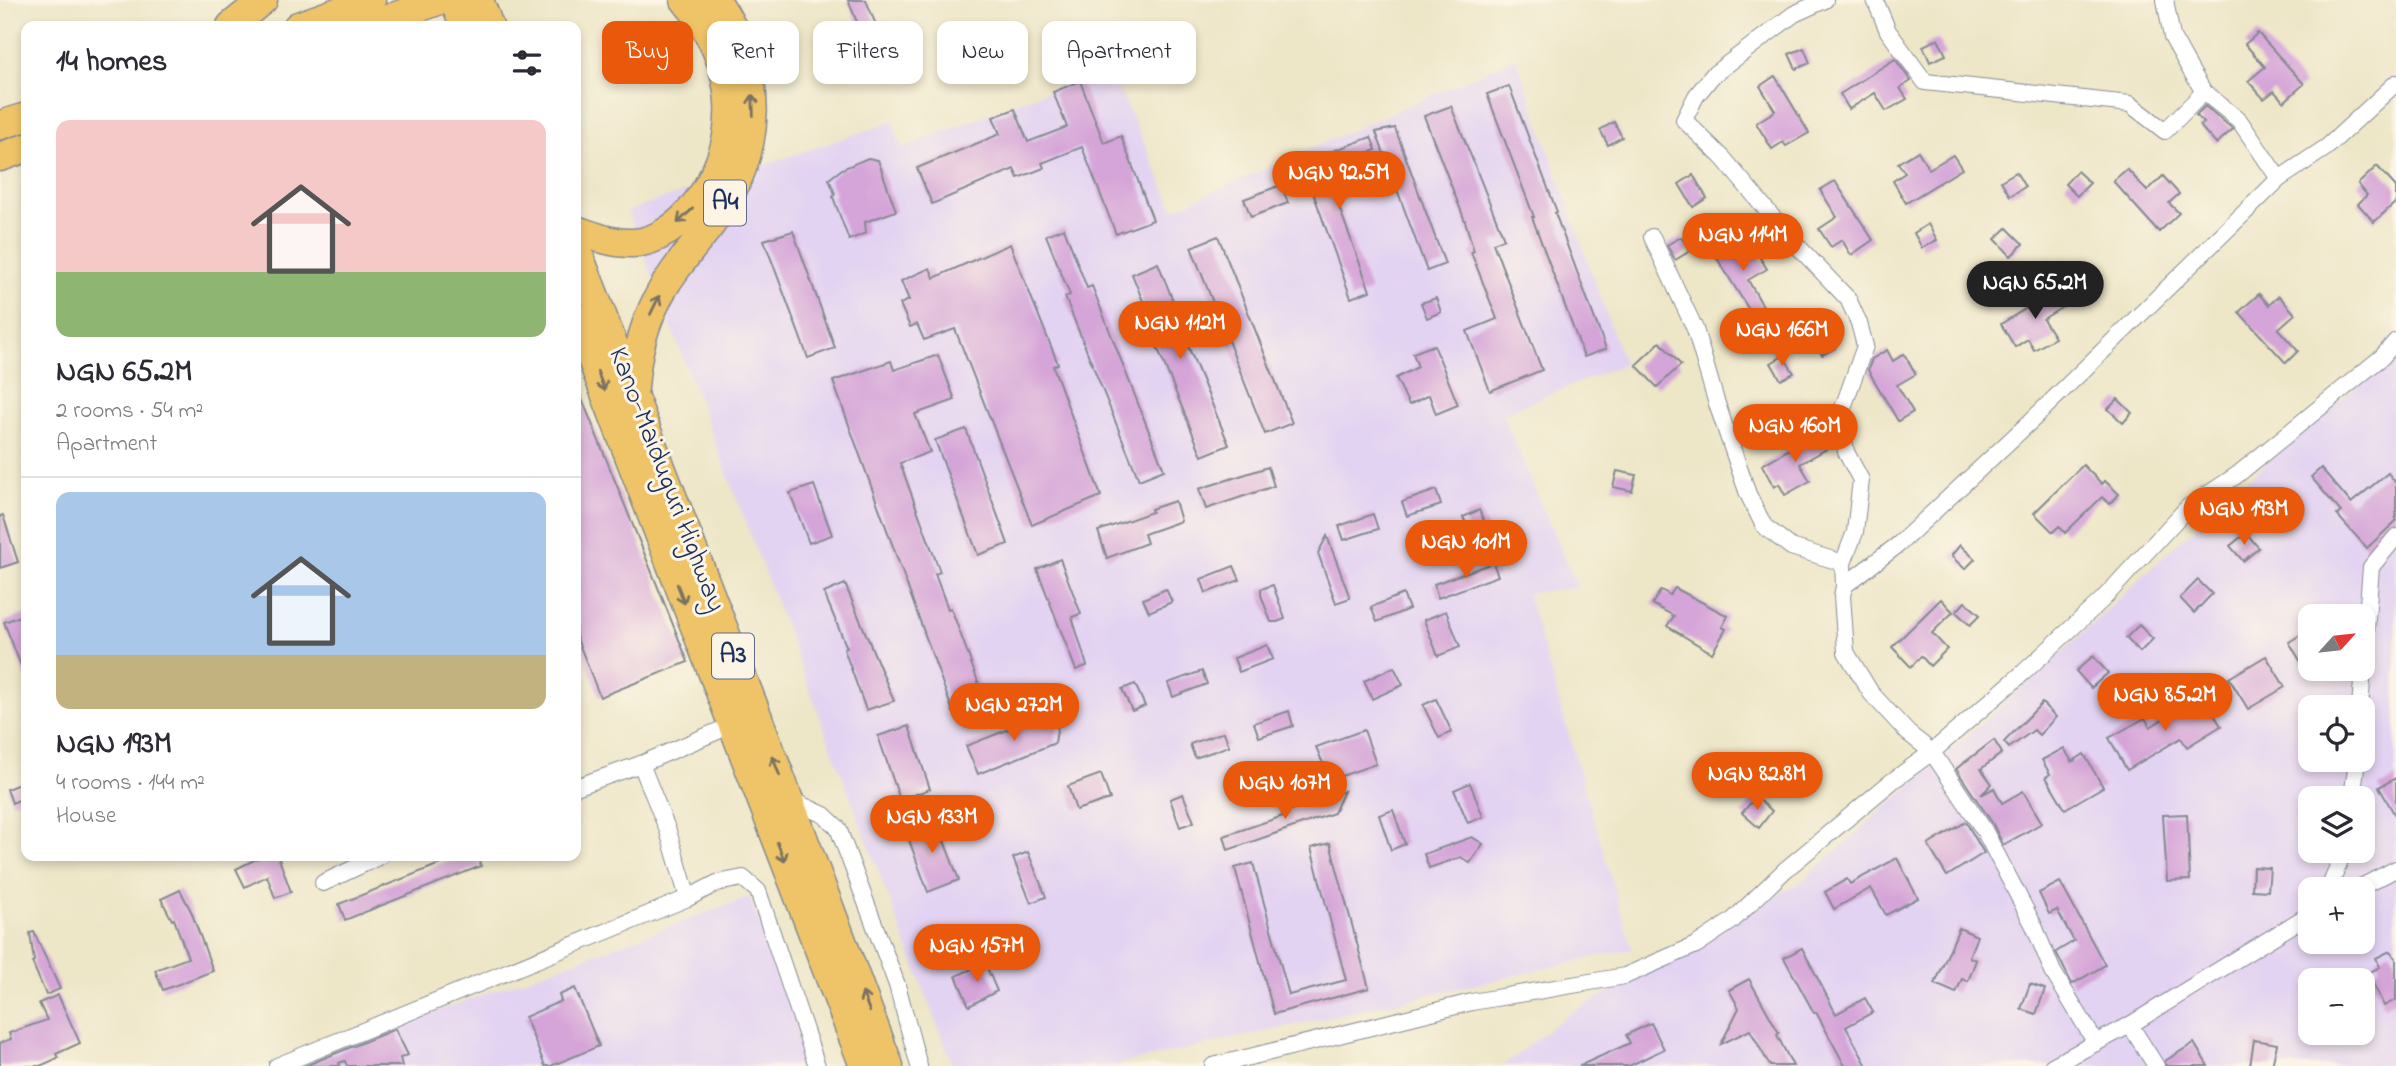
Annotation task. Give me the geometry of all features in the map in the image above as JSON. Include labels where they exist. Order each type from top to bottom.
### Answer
[{"type":"highway","points":[[237,21],[263,0]]},
{"type":"highway","points":[[312,21],[371,0]]},
{"type":"highway","points":[[383,21],[440,0]]},
{"type":"highway","points":[[454,0],[462,21]]},
{"type":"highway","points":[[479,0],[487,21]]},
{"type":"highway","name":"A4","points":[[581,232],[616,243],[636,243],[651,239],[687,216],[713,180],[722,161],[729,134],[729,99],[723,65],[712,39],[685,0]]},
{"type":"highway","name":"A4","points":[[634,395],[636,360],[641,337],[654,304],[731,194],[743,166],[752,128],[753,97],[744,54],[732,23],[716,0]]},
{"type":"highway","points":[[0,125],[21,119]]},
{"type":"highway","points":[[0,157],[21,150]]},
{"type":"highway","name":"Kano-Maiduguri Highway","points":[[581,261],[710,597],[745,720],[864,1066]]},
{"type":"highway","name":"Kano-Maiduguri Highway","points":[[581,330],[745,720],[789,799],[889,1066]]},
{"type":"street","points":[[1825,0],[1794,14],[1713,75],[1696,96],[1684,120],[1723,158],[1791,239],[1848,299],[1859,323],[1865,346],[1840,416],[1846,452],[1861,480],[1855,532],[1843,563],[1842,596],[1846,652],[1871,693],[1908,733],[1932,752],[1984,830],[2034,926],[2053,972],[2096,1043]]},
{"type":"street","points":[[1875,0],[1888,31],[1925,82],[2130,104],[2165,131],[2204,92]]},
{"type":"street","points":[[2165,0],[2172,37],[2204,92],[2239,120],[2278,179]]},
{"type":"street","points":[[1844,586],[1899,544],[2030,422],[2278,179],[2327,147],[2396,83]]},
{"type":"street","points":[[1652,237],[1695,329],[1748,494],[1764,526],[1791,547],[1843,563]]},
{"type":"street","points":[[1213,1066],[1472,1002],[1625,975],[1684,950],[1731,921],[1785,870],[1891,782],[1932,752],[2103,599],[2187,508],[2237,475],[2382,357],[2396,341]]},
{"type":"street","points":[[2361,695],[2371,567],[2396,537]]},
{"type":"street","points":[[581,785],[641,764],[745,720]]},
{"type":"street","points":[[641,764],[668,831],[688,898]]},
{"type":"street","points":[[789,799],[824,815],[838,828],[897,985],[919,1066]]},
{"type":"street","points":[[323,883],[369,861]]},
{"type":"street","points":[[2375,880],[2396,869]]},
{"type":"street","points":[[277,1066],[688,898],[717,883],[743,878],[758,891],[817,1066]]},
{"type":"street","points":[[2052,1066],[2130,1025],[2298,921]]},
{"type":"street","points":[[2130,1025],[2155,1066]]},
{"type":"shaded area","points":[[1516,58],[1624,364],[1502,414],[1577,587],[1527,593],[1632,949],[1112,1066],[953,1066],[627,211],[892,122],[902,148],[1066,84],[1117,84],[1174,209]]},
{"type":"shaded area","points":[[2396,352],[2396,1066],[1503,1066],[1566,1016],[1802,881],[2072,643],[2226,498]]},
{"type":"shaded area","points":[[750,897],[810,1066],[294,1066],[392,1028]]},
{"type":"building","points":[[848,0],[866,0],[874,21],[857,21]]},
{"type":"building","points":[[2258,33],[2304,84],[2284,102],[2274,91],[2264,99],[2248,81],[2265,67],[2245,44]]},
{"type":"building","points":[[1938,39],[1946,55],[1930,62],[1923,46]]},
{"type":"building","points":[[1804,48],[1810,63],[1796,69],[1789,54]]},
{"type":"building","points":[[1895,59],[1911,81],[1900,88],[1907,99],[1886,111],[1875,93],[1849,109],[1840,94]]},
{"type":"building","points":[[1775,76],[1809,133],[1786,146],[1783,142],[1772,149],[1756,123],[1775,111],[1760,86]]},
{"type":"building","points":[[1073,84],[1081,84],[1104,143],[1121,136],[1153,220],[1116,234],[1082,147],[1042,163],[1044,168],[1018,178],[1014,169],[932,204],[917,168],[1000,134],[993,117],[1015,109],[1028,142],[1067,127],[1053,92]]},
{"type":"building","points":[[1509,86],[1606,349],[1584,357],[1487,94]]},
{"type":"building","points":[[1451,106],[1504,239],[1493,243],[1542,370],[1490,391],[1467,331],[1497,319],[1471,252],[1474,251],[1465,221],[1424,116]]},
{"type":"building","points":[[2205,106],[2233,129],[2216,144],[2200,126],[2204,123],[2196,115]]},
{"type":"building","points":[[1614,122],[1622,137],[1608,145],[1600,130]]},
{"type":"building","points":[[1395,128],[1445,264],[1427,271],[1376,132]]},
{"type":"building","points":[[1371,137],[1376,150],[1325,169],[1370,291],[1351,298],[1302,162]]},
{"type":"building","points":[[1918,151],[1929,169],[1953,155],[1962,169],[1906,203],[1893,181],[1905,173],[1898,163]]},
{"type":"building","points":[[868,158],[878,160],[896,211],[865,222],[866,233],[849,240],[829,179],[842,169]]},
{"type":"building","points":[[2377,166],[2396,187],[2396,202],[2374,222],[2358,204],[2367,195],[2358,184]]},
{"type":"building","points":[[2127,169],[2147,191],[2163,176],[2179,194],[2169,203],[2179,213],[2159,232],[2113,181]]},
{"type":"building","points":[[2077,171],[2090,183],[2077,196],[2065,184]]},
{"type":"building","points":[[2016,172],[2025,187],[2010,196],[2001,181]]},
{"type":"building","points":[[1693,175],[1707,198],[1693,207],[1679,184]]},
{"type":"building","points":[[1835,181],[1873,240],[1851,255],[1842,240],[1831,247],[1819,229],[1837,217],[1820,190]]},
{"type":"building","points":[[1281,185],[1288,203],[1251,217],[1244,199]]},
{"type":"building","points":[[1928,224],[1937,240],[1922,248],[1914,233]]},
{"type":"building","points":[[1064,228],[1087,288],[1092,286],[1164,470],[1139,480],[1065,297],[1070,295],[1046,235]]},
{"type":"building","points":[[2007,228],[2023,244],[2011,256],[1995,239]]},
{"type":"building","points":[[793,231],[835,348],[808,358],[764,240]]},
{"type":"building","points":[[1218,236],[1292,423],[1265,434],[1191,247]]},
{"type":"building","points":[[1681,237],[1690,251],[1675,260],[1667,245]]},
{"type":"building","points":[[1736,242],[1743,255],[1754,248],[1767,269],[1748,280],[1763,306],[1751,313],[1715,255]]},
{"type":"building","points":[[1010,244],[1058,364],[1053,366],[1101,496],[1032,525],[955,329],[924,340],[917,324],[910,327],[900,304],[909,300],[901,281],[930,268],[934,278]]},
{"type":"building","points":[[1158,263],[1179,316],[1176,317],[1229,445],[1202,456],[1153,337],[1157,336],[1132,274]]},
{"type":"building","points":[[2059,288],[2069,303],[2043,319],[2055,338],[2034,350],[2028,339],[2015,347],[2001,324]]},
{"type":"building","points":[[2259,294],[2269,305],[2279,296],[2295,314],[2278,329],[2298,351],[2286,363],[2239,312]]},
{"type":"building","points":[[1436,298],[1441,312],[1427,318],[1421,303]]},
{"type":"building","points":[[1825,331],[1835,348],[1822,355],[1813,338]]},
{"type":"building","points":[[1660,342],[1681,365],[1657,387],[1636,365]]},
{"type":"building","points":[[1434,345],[1458,405],[1436,414],[1429,395],[1409,405],[1396,378],[1418,367],[1413,353]]},
{"type":"building","points":[[1887,350],[1893,361],[1904,354],[1916,374],[1897,385],[1913,412],[1898,421],[1868,370],[1872,359]]},
{"type":"building","points":[[938,355],[955,400],[915,414],[930,452],[900,463],[940,572],[935,574],[948,609],[951,608],[985,701],[953,712],[833,381],[891,361],[894,370]]},
{"type":"building","points":[[1783,356],[1794,373],[1781,380],[1771,363]]},
{"type":"building","points":[[581,396],[688,662],[600,697],[581,649]]},
{"type":"building","points":[[2118,399],[2132,413],[2123,423],[2108,409]]},
{"type":"building","points":[[966,429],[1008,544],[978,555],[935,440]]},
{"type":"building","points":[[1821,431],[1830,447],[1800,464],[1810,481],[1785,495],[1779,484],[1774,487],[1762,465]]},
{"type":"building","points":[[2083,465],[2102,484],[2105,481],[2119,494],[2110,504],[2102,497],[2065,533],[2059,526],[2053,532],[2034,513]]},
{"type":"building","points":[[1268,467],[1274,486],[1206,509],[1199,489]]},
{"type":"building","points":[[2321,468],[2351,503],[2388,473],[2396,483],[2396,521],[2367,548],[2337,515],[2341,512],[2311,477]]},
{"type":"building","points":[[1617,471],[1636,475],[1632,491],[1613,487]]},
{"type":"building","points":[[814,485],[832,535],[809,543],[790,493]]},
{"type":"building","points":[[1436,490],[1441,505],[1407,516],[1402,502]]},
{"type":"building","points":[[1175,501],[1181,521],[1144,534],[1147,543],[1107,558],[1098,531]]},
{"type":"building","points":[[1479,510],[1493,541],[1477,548],[1463,517]]},
{"type":"building","points":[[1373,514],[1378,529],[1344,540],[1339,526]]},
{"type":"building","points":[[3,515],[18,562],[0,568],[0,516]]},
{"type":"building","points":[[2246,533],[2259,548],[2243,561],[2230,546]]},
{"type":"building","points":[[1327,536],[1350,598],[1336,603],[1318,553]]},
{"type":"building","points":[[1960,545],[1975,559],[1965,569],[1951,556]]},
{"type":"building","points":[[1060,559],[1081,614],[1072,617],[1087,666],[1076,670],[1037,569]]},
{"type":"building","points":[[1493,563],[1498,576],[1438,598],[1434,584]]},
{"type":"building","points":[[1234,566],[1240,580],[1206,593],[1201,579]]},
{"type":"building","points":[[2198,580],[2212,594],[2194,613],[2180,598]]},
{"type":"building","points":[[845,584],[894,701],[866,710],[844,649],[847,648],[824,593]]},
{"type":"building","points":[[1273,585],[1285,619],[1277,622],[1271,622],[1261,595],[1261,589]]},
{"type":"building","points":[[1675,588],[1728,616],[1722,627],[1726,629],[1712,653],[1667,626],[1674,616],[1652,604],[1661,590],[1670,595]]},
{"type":"building","points":[[1166,589],[1172,602],[1149,612],[1143,599]]},
{"type":"building","points":[[1403,594],[1409,609],[1377,622],[1371,607]]},
{"type":"building","points":[[1941,599],[1953,612],[1932,633],[1947,649],[1930,666],[1921,656],[1911,667],[1892,647]]},
{"type":"building","points":[[1965,602],[1980,615],[1970,625],[1956,612]]},
{"type":"building","points":[[1446,611],[1460,647],[1438,656],[1424,620]]},
{"type":"building","points":[[21,616],[21,666],[4,622]]},
{"type":"building","points":[[2139,625],[2153,639],[2140,652],[2126,638]]},
{"type":"building","points":[[2298,636],[2298,657],[2289,642]]},
{"type":"building","points":[[1267,645],[1273,659],[1239,672],[1234,658]]},
{"type":"building","points":[[2093,656],[2108,673],[2091,688],[2076,671]]},
{"type":"building","points":[[2266,656],[2285,687],[2248,709],[2229,678]]},
{"type":"building","points":[[1394,667],[1403,685],[1372,699],[1364,681]]},
{"type":"building","points":[[1202,671],[1207,684],[1173,697],[1168,683]]},
{"type":"building","points":[[1135,684],[1145,706],[1132,711],[1122,689]]},
{"type":"building","points":[[2202,695],[2221,726],[2187,747],[2181,738],[2127,770],[2109,738],[2145,718],[2150,727]]},
{"type":"building","points":[[1436,699],[1452,732],[1439,738],[1423,705]]},
{"type":"building","points":[[2042,703],[2056,717],[2039,735],[2034,730],[2009,748],[2004,742]]},
{"type":"building","points":[[1289,711],[1293,726],[1259,737],[1254,723]]},
{"type":"building","points":[[1053,712],[1058,724],[1055,743],[978,774],[966,746]]},
{"type":"building","points":[[909,726],[930,789],[900,800],[878,736]]},
{"type":"building","points":[[1364,730],[1376,764],[1330,780],[1316,747]]},
{"type":"building","points":[[1224,732],[1229,746],[1195,758],[1190,744]]},
{"type":"building","points":[[1994,740],[2002,753],[1981,769],[1992,784],[1981,795],[1994,788],[2002,803],[2023,791],[2042,823],[2003,845],[1993,824],[1956,769]]},
{"type":"building","points":[[2064,748],[2072,762],[2084,754],[2103,787],[2065,809],[2046,777],[2050,774],[2042,760]]},
{"type":"building","points":[[1101,774],[1110,799],[1076,810],[1068,786]]},
{"type":"building","points":[[2396,778],[2396,817],[2379,787]]},
{"type":"building","points":[[21,783],[21,799],[12,803],[7,789]]},
{"type":"building","points":[[1470,783],[1483,817],[1468,823],[1454,790]]},
{"type":"building","points":[[1344,791],[1334,813],[1228,850],[1224,836]]},
{"type":"building","points":[[1183,794],[1194,822],[1180,827],[1170,799]]},
{"type":"building","points":[[1756,797],[1772,811],[1759,828],[1742,813]]},
{"type":"building","points":[[1393,810],[1405,844],[1391,850],[1379,815]]},
{"type":"building","points":[[2187,814],[2190,880],[2167,881],[2163,815]]},
{"type":"building","points":[[935,817],[959,880],[928,892],[905,829]]},
{"type":"building","points":[[1966,822],[1984,853],[1947,876],[1928,845]]},
{"type":"building","points":[[1472,837],[1483,844],[1470,863],[1461,857],[1429,868],[1424,854]]},
{"type":"building","points":[[1330,843],[1369,988],[1274,1014],[1235,868],[1253,863],[1289,995],[1346,980],[1311,848]]},
{"type":"building","points":[[1028,852],[1046,897],[1031,903],[1013,858]]},
{"type":"building","points":[[1897,858],[1918,898],[1886,915],[1871,888],[1834,909],[1825,892],[1847,879],[1850,884]]},
{"type":"building","points":[[252,861],[280,861],[291,892],[275,898],[267,876],[245,887],[236,869]]},
{"type":"building","points":[[447,861],[479,861],[481,866],[345,920],[339,904]]},
{"type":"building","points":[[2253,867],[2270,868],[2268,891],[2252,890]]},
{"type":"building","points":[[2060,882],[2105,965],[2072,984],[2056,952],[2074,941],[2057,910],[2049,914],[2039,893]]},
{"type":"building","points":[[180,890],[191,911],[213,971],[163,990],[155,970],[188,958],[174,919],[172,920],[161,899]]},
{"type":"building","points":[[1959,928],[1977,936],[1969,957],[1976,960],[1968,981],[1962,979],[1956,993],[1935,984]]},
{"type":"building","points":[[34,932],[60,989],[46,995],[32,962],[30,933]]},
{"type":"building","points":[[1802,948],[1836,1014],[1865,998],[1873,1012],[1846,1027],[1867,1066],[1845,1066],[1816,1012],[1814,1013],[1784,958]]},
{"type":"building","points":[[2390,951],[2396,959],[2396,1000],[2384,1006],[2375,987],[2375,970],[2380,967],[2376,958]]},
{"type":"building","points":[[985,963],[997,991],[969,1006],[956,976]]},
{"type":"building","points":[[1749,979],[1779,1033],[1777,1035],[1793,1066],[1770,1066],[1750,1030],[1721,1044],[1739,1008],[1729,990]]},
{"type":"building","points":[[2030,984],[2045,989],[2036,1014],[2021,1009]]},
{"type":"building","points":[[575,988],[599,1046],[545,1066],[525,1017],[561,1001],[559,995]]},
{"type":"building","points":[[58,995],[80,1043],[56,1054],[58,1058],[40,1066],[0,1066],[0,1043],[11,1039],[9,1033],[47,1020],[39,1003]]},
{"type":"building","points":[[1651,1023],[1664,1049],[1629,1066],[1579,1066],[1630,1043],[1626,1035]]},
{"type":"building","points":[[395,1029],[408,1055],[400,1058],[402,1066],[347,1066],[345,1061],[339,1063],[340,1066],[305,1066]]},
{"type":"building","points":[[2254,1040],[2277,1044],[2272,1066],[2250,1066]]},
{"type":"building","points":[[2194,1043],[2208,1066],[2166,1066],[2165,1061]]}]
